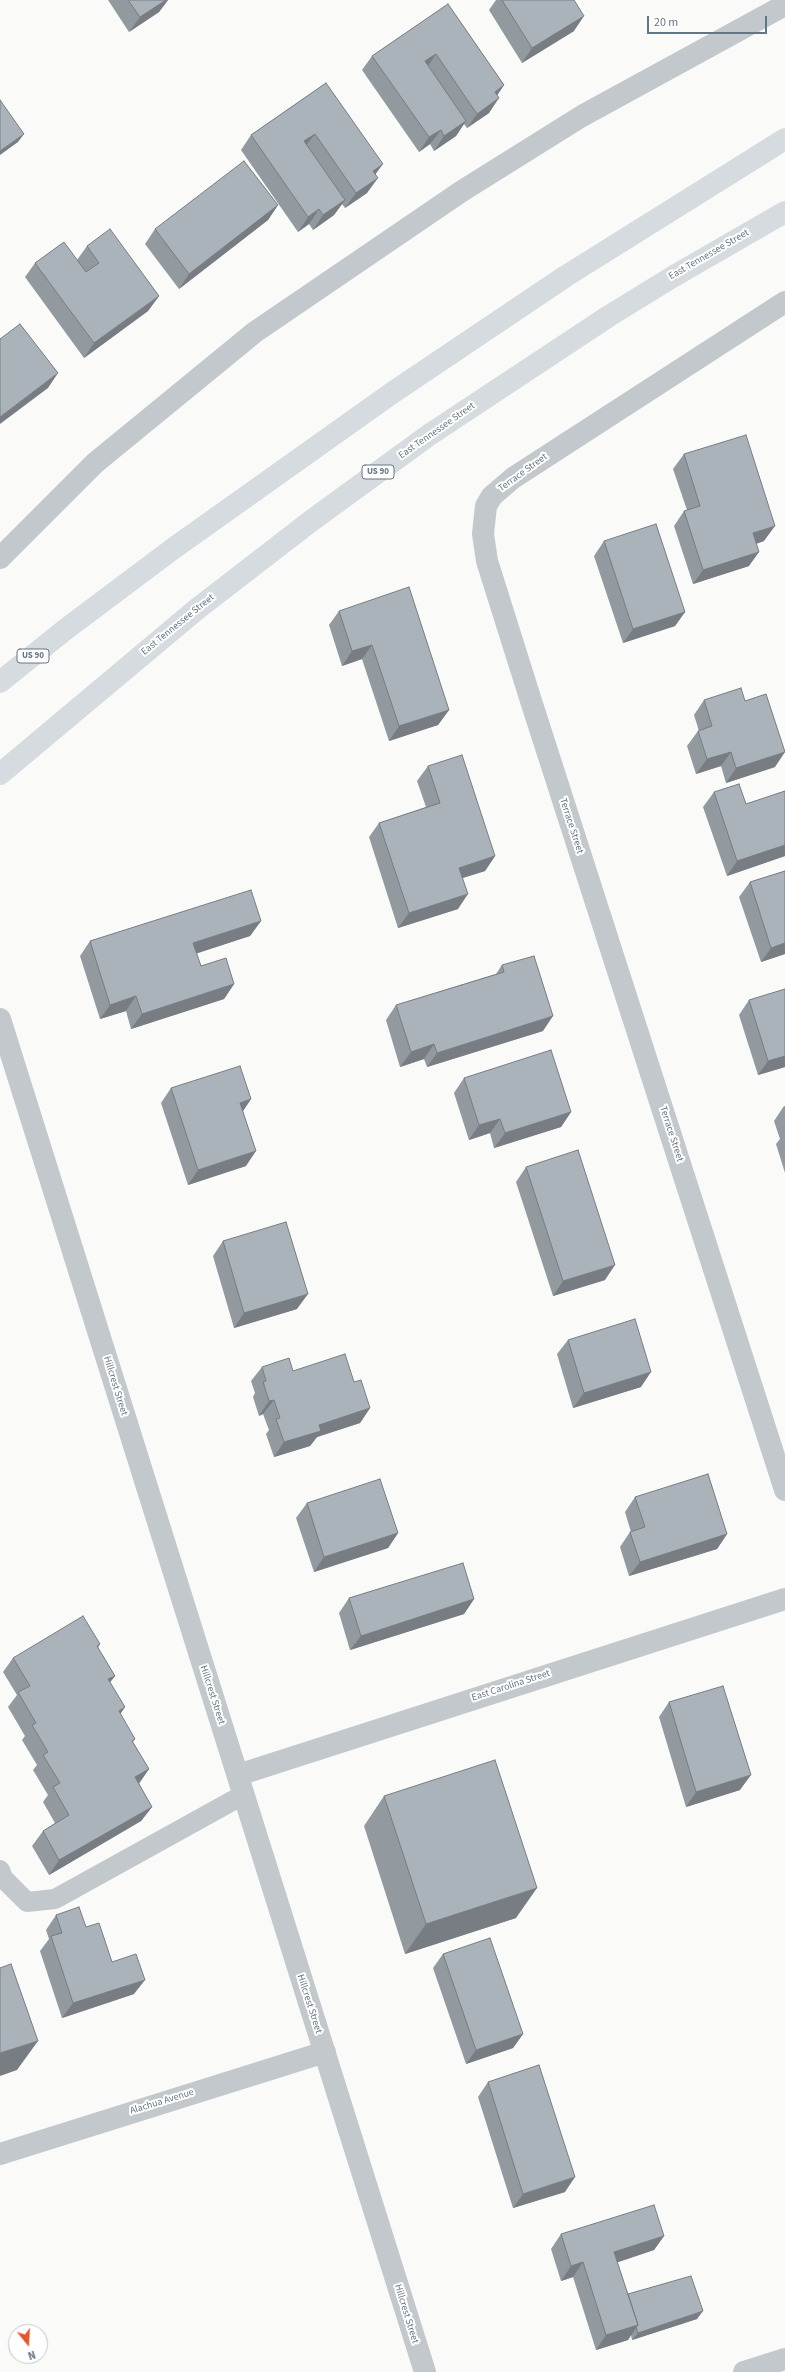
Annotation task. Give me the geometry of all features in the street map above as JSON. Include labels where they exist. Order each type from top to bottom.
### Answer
[{"type":"main road","name":"US 90","points":[[0,682],[66,629],[174,548],[392,393],[566,276],[785,139]]},
{"type":"main road","name":"East Tennessee Street","points":[[0,774],[197,609],[317,516],[422,440],[616,312],[785,212]]},
{"type":"street","points":[[0,558],[95,463],[255,332],[462,191],[582,116],[785,5]]},
{"type":"street","name":"Terrace Street","points":[[785,302],[513,478],[492,496],[486,506],[482,534],[487,561],[532,704],[785,1490]]},
{"type":"street","name":"Hillcrest Street","points":[[0,1019],[425,2372]]},
{"type":"street","name":"East Carolina Street","points":[[240,1785],[785,1599]]},
{"type":"street","name":"Alachua Avenue","points":[[0,2154],[325,2052]]},
{"type":"street","points":[[744,2372],[785,2359]]},
{"type":"lane","points":[[0,1870],[3,1878],[27,1902],[55,1899],[240,1785]]},
{"type":"building","points":[[128,0],[166,0],[140,17]]},
{"type":"building","points":[[502,0],[574,0],[584,16],[532,48]]},
{"type":"building","points":[[448,4],[504,85],[495,92],[499,98],[477,114],[436,54],[425,61],[466,121],[444,136],[441,130],[429,137],[372,56]]},
{"type":"building","points":[[326,83],[383,164],[373,171],[378,178],[356,193],[315,134],[304,141],[345,200],[323,215],[319,209],[308,217],[251,135]]},
{"type":"building","points":[[0,100],[24,134],[0,151]]},
{"type":"building","points":[[244,161],[278,205],[189,274],[155,229]]},
{"type":"building","points":[[110,229],[159,296],[94,343],[35,263],[64,242],[86,272],[99,263],[87,246]]},
{"type":"building","points":[[20,324],[58,373],[0,417],[0,339]]},
{"type":"building","points":[[746,435],[775,526],[753,533],[759,552],[703,570],[684,511],[700,506],[684,454]]},
{"type":"building","points":[[656,524],[685,612],[633,629],[604,541]]},
{"type":"building","points":[[409,587],[449,710],[399,726],[372,645],[352,651],[339,611]]},
{"type":"building","points":[[741,688],[745,701],[766,694],[785,752],[736,768],[731,752],[707,759],[698,731],[712,726],[704,700]]},
{"type":"building","points":[[462,755],[495,856],[459,868],[468,894],[409,913],[379,823],[440,803],[428,766]]},
{"type":"building","points":[[739,784],[746,804],[785,791],[785,845],[737,861],[714,792]]},
{"type":"building","points":[[785,871],[785,943],[771,948],[750,882]]},
{"type":"building","points":[[251,890],[261,921],[193,943],[201,966],[226,958],[234,984],[142,1014],[136,996],[110,1005],[90,941]]},
{"type":"building","points":[[534,956],[553,1016],[437,1053],[434,1044],[411,1052],[396,1005],[504,972],[502,965]]},
{"type":"building","points":[[785,989],[785,1056],[768,1061],[749,1000]]},
{"type":"building","points":[[551,1050],[571,1112],[505,1133],[500,1119],[479,1125],[464,1078]]},
{"type":"building","points":[[240,1066],[251,1099],[240,1103],[256,1151],[198,1170],[171,1088]]},
{"type":"building","points":[[578,1150],[615,1265],[563,1281],[526,1167]]},
{"type":"building","points":[[286,1222],[308,1294],[244,1313],[223,1241]]},
{"type":"building","points":[[635,1319],[651,1372],[584,1393],[568,1340]]},
{"type":"building","points":[[345,1354],[354,1382],[361,1380],[370,1408],[319,1425],[321,1431],[284,1442],[276,1419],[280,1418],[274,1400],[269,1401],[263,1382],[266,1381],[262,1367],[289,1358],[293,1371]]},
{"type":"building","points":[[708,1474],[727,1534],[640,1562],[630,1532],[645,1527],[635,1497]]},
{"type":"building","points":[[380,1479],[398,1533],[324,1557],[307,1503]]},
{"type":"building","points":[[463,1563],[474,1599],[361,1636],[349,1598]]},
{"type":"building","points":[[83,1616],[100,1644],[97,1646],[115,1676],[108,1679],[125,1707],[119,1711],[135,1739],[132,1741],[149,1769],[135,1777],[152,1807],[59,1860],[43,1831],[69,1815],[53,1787],[60,1783],[43,1755],[48,1752],[32,1725],[36,1723],[18,1692],[30,1686],[13,1658]]},
{"type":"building","points":[[723,1686],[751,1775],[696,1792],[669,1702]]},
{"type":"building","points":[[495,1760],[537,1888],[426,1924],[384,1796]]},
{"type":"building","points":[[79,1907],[86,1927],[99,1923],[112,1962],[136,1954],[145,1980],[73,2003],[51,1936],[62,1933],[56,1915]]},
{"type":"building","points":[[490,1938],[523,2034],[476,2050],[443,1954]]},
{"type":"building","points":[[11,1964],[38,2041],[0,2053],[0,1968]]},
{"type":"building","points":[[539,2065],[575,2177],[523,2194],[488,2082]]},
{"type":"building","points":[[654,2205],[664,2236],[614,2252],[638,2325],[606,2335],[583,2262],[571,2266],[561,2234]]},
{"type":"building","points":[[691,2276],[703,2311],[638,2333],[636,2327],[638,2325],[628,2294]]}]
